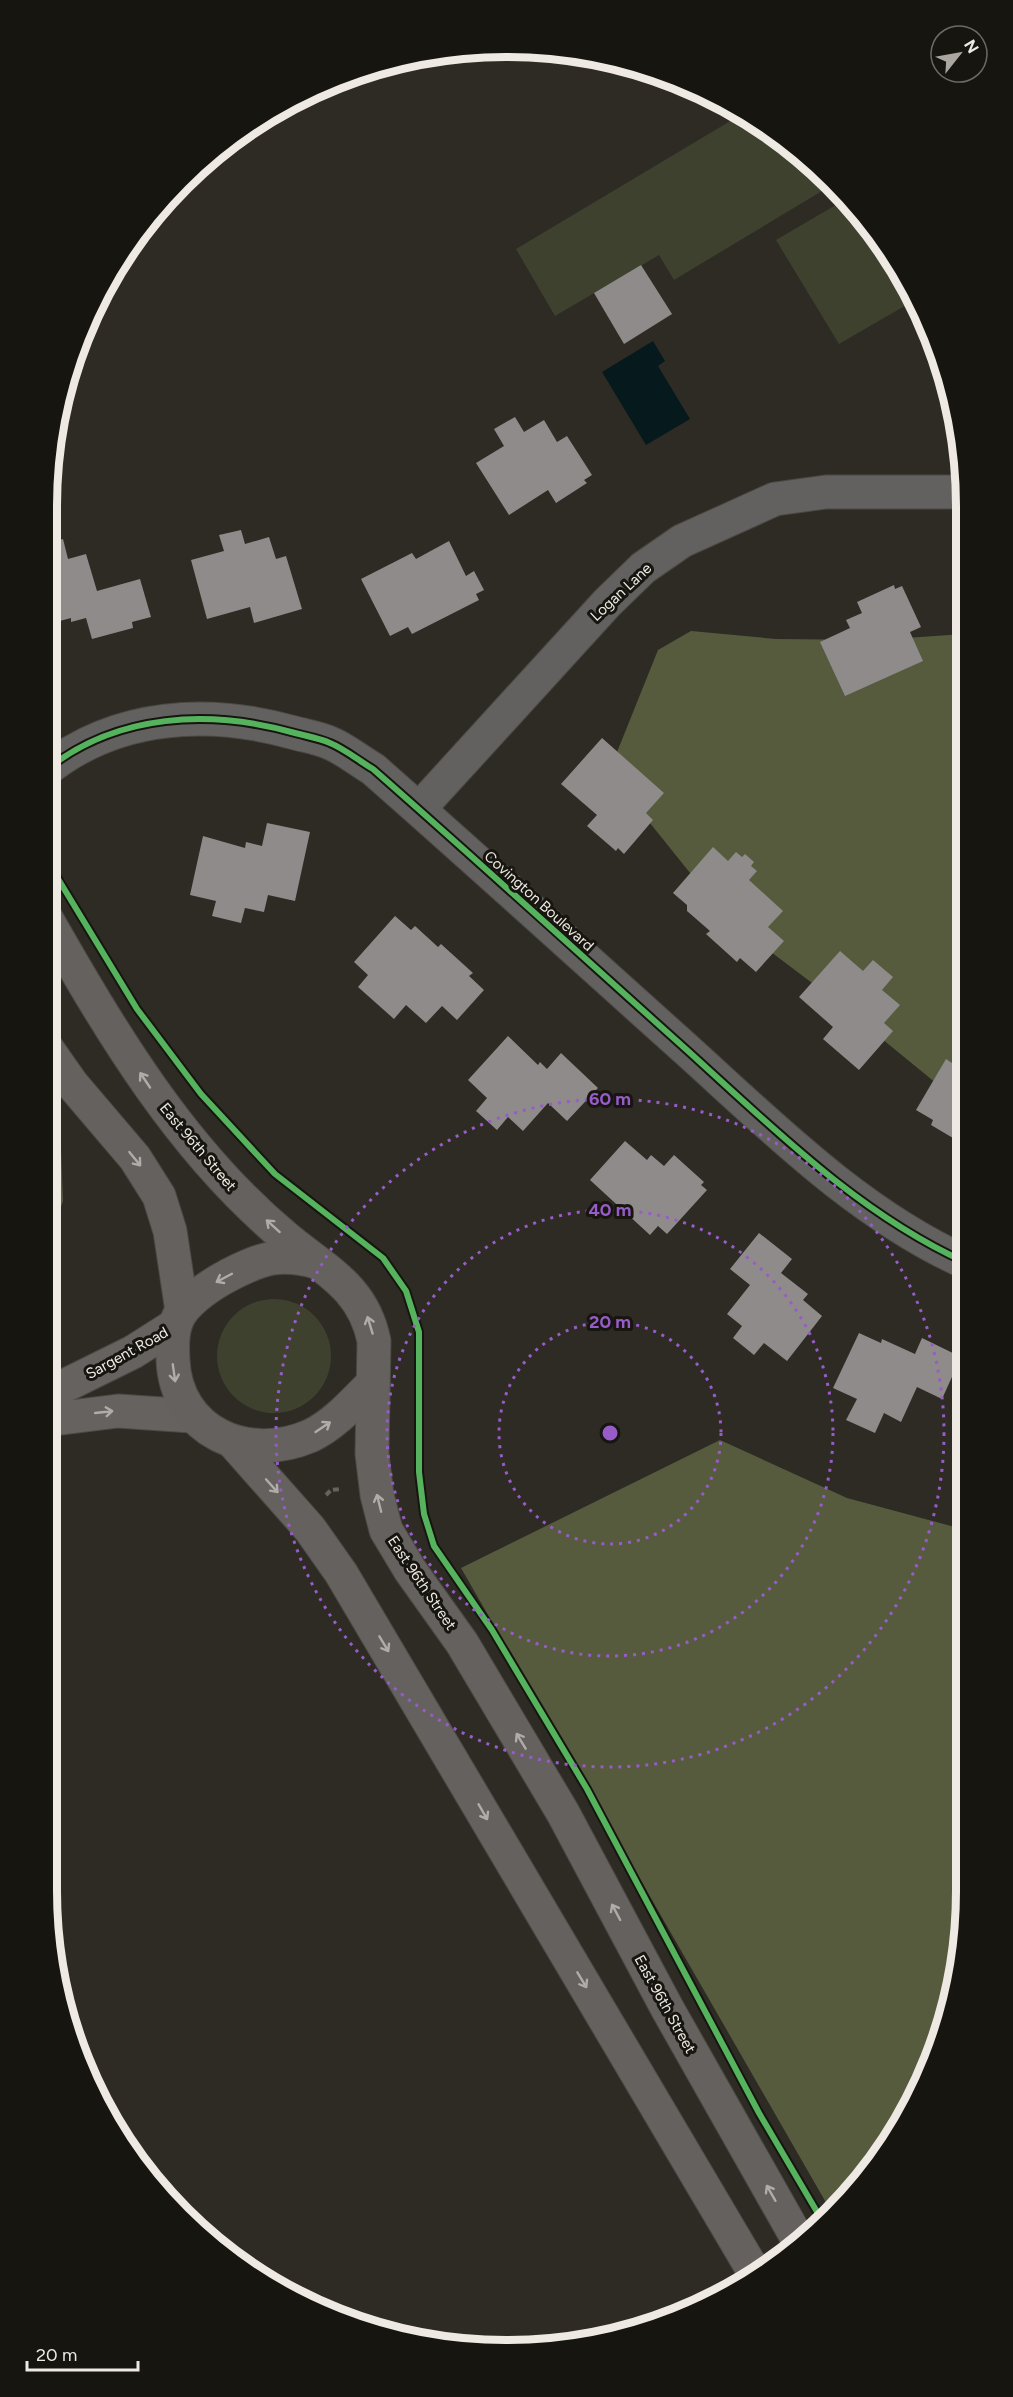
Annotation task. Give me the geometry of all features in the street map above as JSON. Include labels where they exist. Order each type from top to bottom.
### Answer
[{"type":"main road","name":"East 96th Street","points":[[57,936],[134,1064],[181,1131],[232,1189],[286,1238],[318,1262],[355,1295],[370,1323],[375,1352],[374,1471],[386,1530],[410,1570],[462,1643],[563,1813],[673,2018],[795,2234]]},
{"type":"main road","points":[[57,1063],[139,1164],[159,1196],[171,1231],[178,1319],[174,1378],[192,1416],[206,1428],[233,1442],[310,1528],[347,1582],[751,2267]]},
{"type":"main road","points":[[178,1319],[214,1283],[270,1257],[291,1255],[318,1262]]},
{"type":"main road","points":[[233,1442],[283,1443],[310,1436],[331,1422],[373,1383]]},
{"type":"street","name":"Logan Lane","points":[[419,809],[607,603],[643,568],[682,542],[725,519],[776,499],[826,492],[956,492]]},
{"type":"street","name":"Covington Boulevard","points":[[57,761],[67,753],[102,736],[158,722],[210,717],[274,727],[330,742],[373,769],[746,1103],[864,1204],[942,1252],[956,1258]]},
{"type":"street","name":"Sargent Road","points":[[57,1390],[133,1352],[178,1319]]},
{"type":"street","points":[[57,1419],[118,1411],[192,1416]]},
{"type":"path","points":[[319,1501],[331,1490],[347,1488]]},
{"type":"green space","points":[[734,119],[780,150],[824,190],[674,280],[659,255],[555,316],[516,249]]},
{"type":"green space","points":[[838,204],[880,257],[908,304],[839,344],[776,240]]},
{"type":"green space","points":[[691,631],[776,639],[878,640],[956,634],[956,1099],[832,998],[727,919],[609,772],[658,650]]},
{"type":"green space","points":[[57,1117],[60,1122],[63,1201],[57,1218]]},
{"type":"green space","points":[[274,1299],[296,1304],[314,1316],[326,1334],[331,1356],[326,1378],[314,1396],[296,1408],[274,1413],[252,1408],[234,1396],[222,1378],[217,1356],[222,1334],[234,1316],[252,1304]]},
{"type":"green space","points":[[720,1440],[847,1498],[956,1527],[956,1890],[955,1920],[947,1978],[932,2035],[910,2089],[896,2115],[863,2164],[827,2205],[461,1568]]},
{"type":"shaded area","points":[[653,341],[665,361],[658,366],[690,419],[646,445],[602,372]]},
{"type":"building","points":[[641,265],[672,314],[624,344],[594,293]]},
{"type":"building","points":[[515,417],[524,432],[544,420],[557,442],[567,436],[592,475],[584,480],[587,483],[556,503],[548,490],[509,515],[476,463],[504,446],[494,429]]},
{"type":"building","points":[[241,530],[245,544],[269,537],[276,559],[286,556],[302,609],[254,623],[250,607],[207,619],[191,560],[224,551],[219,535]]},
{"type":"building","points":[[63,539],[68,559],[86,554],[97,591],[140,579],[151,617],[132,622],[133,628],[92,639],[86,618],[71,622],[71,618],[57,622],[57,541]]},
{"type":"building","points":[[449,541],[466,576],[474,571],[484,590],[476,594],[479,600],[412,634],[408,627],[390,636],[361,579],[412,553],[416,559]]},
{"type":"building","points":[[894,585],[895,589],[902,586],[921,627],[910,632],[923,661],[845,696],[820,642],[850,628],[846,620],[862,613],[857,602]]},
{"type":"building","points":[[602,738],[664,793],[646,813],[653,820],[624,854],[618,848],[616,851],[587,826],[597,815],[561,784]]},
{"type":"building","points":[[267,823],[310,832],[295,901],[268,895],[264,912],[245,908],[241,923],[212,916],[216,901],[190,895],[203,836],[245,848],[246,842],[262,846]]},
{"type":"building","points":[[713,847],[728,861],[736,852],[742,857],[745,854],[754,862],[751,866],[757,871],[749,880],[783,911],[768,927],[784,941],[756,972],[740,958],[737,962],[706,934],[710,931],[687,911],[687,905],[673,893]]},
{"type":"building","points":[[395,916],[411,930],[415,926],[438,947],[441,944],[473,973],[469,976],[484,990],[457,1020],[442,1006],[426,1023],[406,1005],[394,1019],[358,987],[368,975],[354,962]]},
{"type":"building","points":[[840,951],[863,971],[873,960],[893,977],[882,990],[900,1005],[884,1023],[893,1031],[859,1070],[823,1039],[833,1027],[799,997]]},
{"type":"building","points":[[508,1036],[538,1065],[540,1062],[547,1069],[561,1053],[598,1088],[567,1121],[548,1103],[523,1131],[508,1117],[497,1130],[476,1111],[487,1098],[468,1080]]},
{"type":"building","points":[[946,1059],[956,1066],[956,1140],[931,1125],[933,1120],[916,1110]]},
{"type":"building","points":[[625,1141],[647,1160],[651,1155],[664,1166],[674,1155],[704,1182],[701,1185],[707,1190],[667,1234],[658,1226],[650,1235],[590,1180]]},
{"type":"building","points":[[759,1233],[792,1259],[781,1273],[808,1294],[803,1300],[822,1316],[787,1361],[764,1343],[754,1355],[733,1338],[742,1326],[727,1314],[750,1285],[730,1269]]},
{"type":"building","points":[[859,1333],[881,1343],[882,1339],[915,1354],[922,1338],[956,1355],[956,1368],[942,1399],[917,1387],[901,1422],[884,1413],[875,1433],[846,1420],[857,1399],[833,1388]]},
{"type":"cycle path","points":[[57,763],[74,751],[103,737],[134,727],[165,721],[198,719],[263,725],[317,738],[347,752],[373,769],[785,1139],[889,1220],[956,1257]]},
{"type":"cycle path","points":[[57,877],[137,1009],[201,1094],[275,1174],[383,1258],[406,1291],[419,1332],[419,1472],[424,1514],[434,1546],[492,1630],[587,1789],[759,2113],[818,2214]]}]
